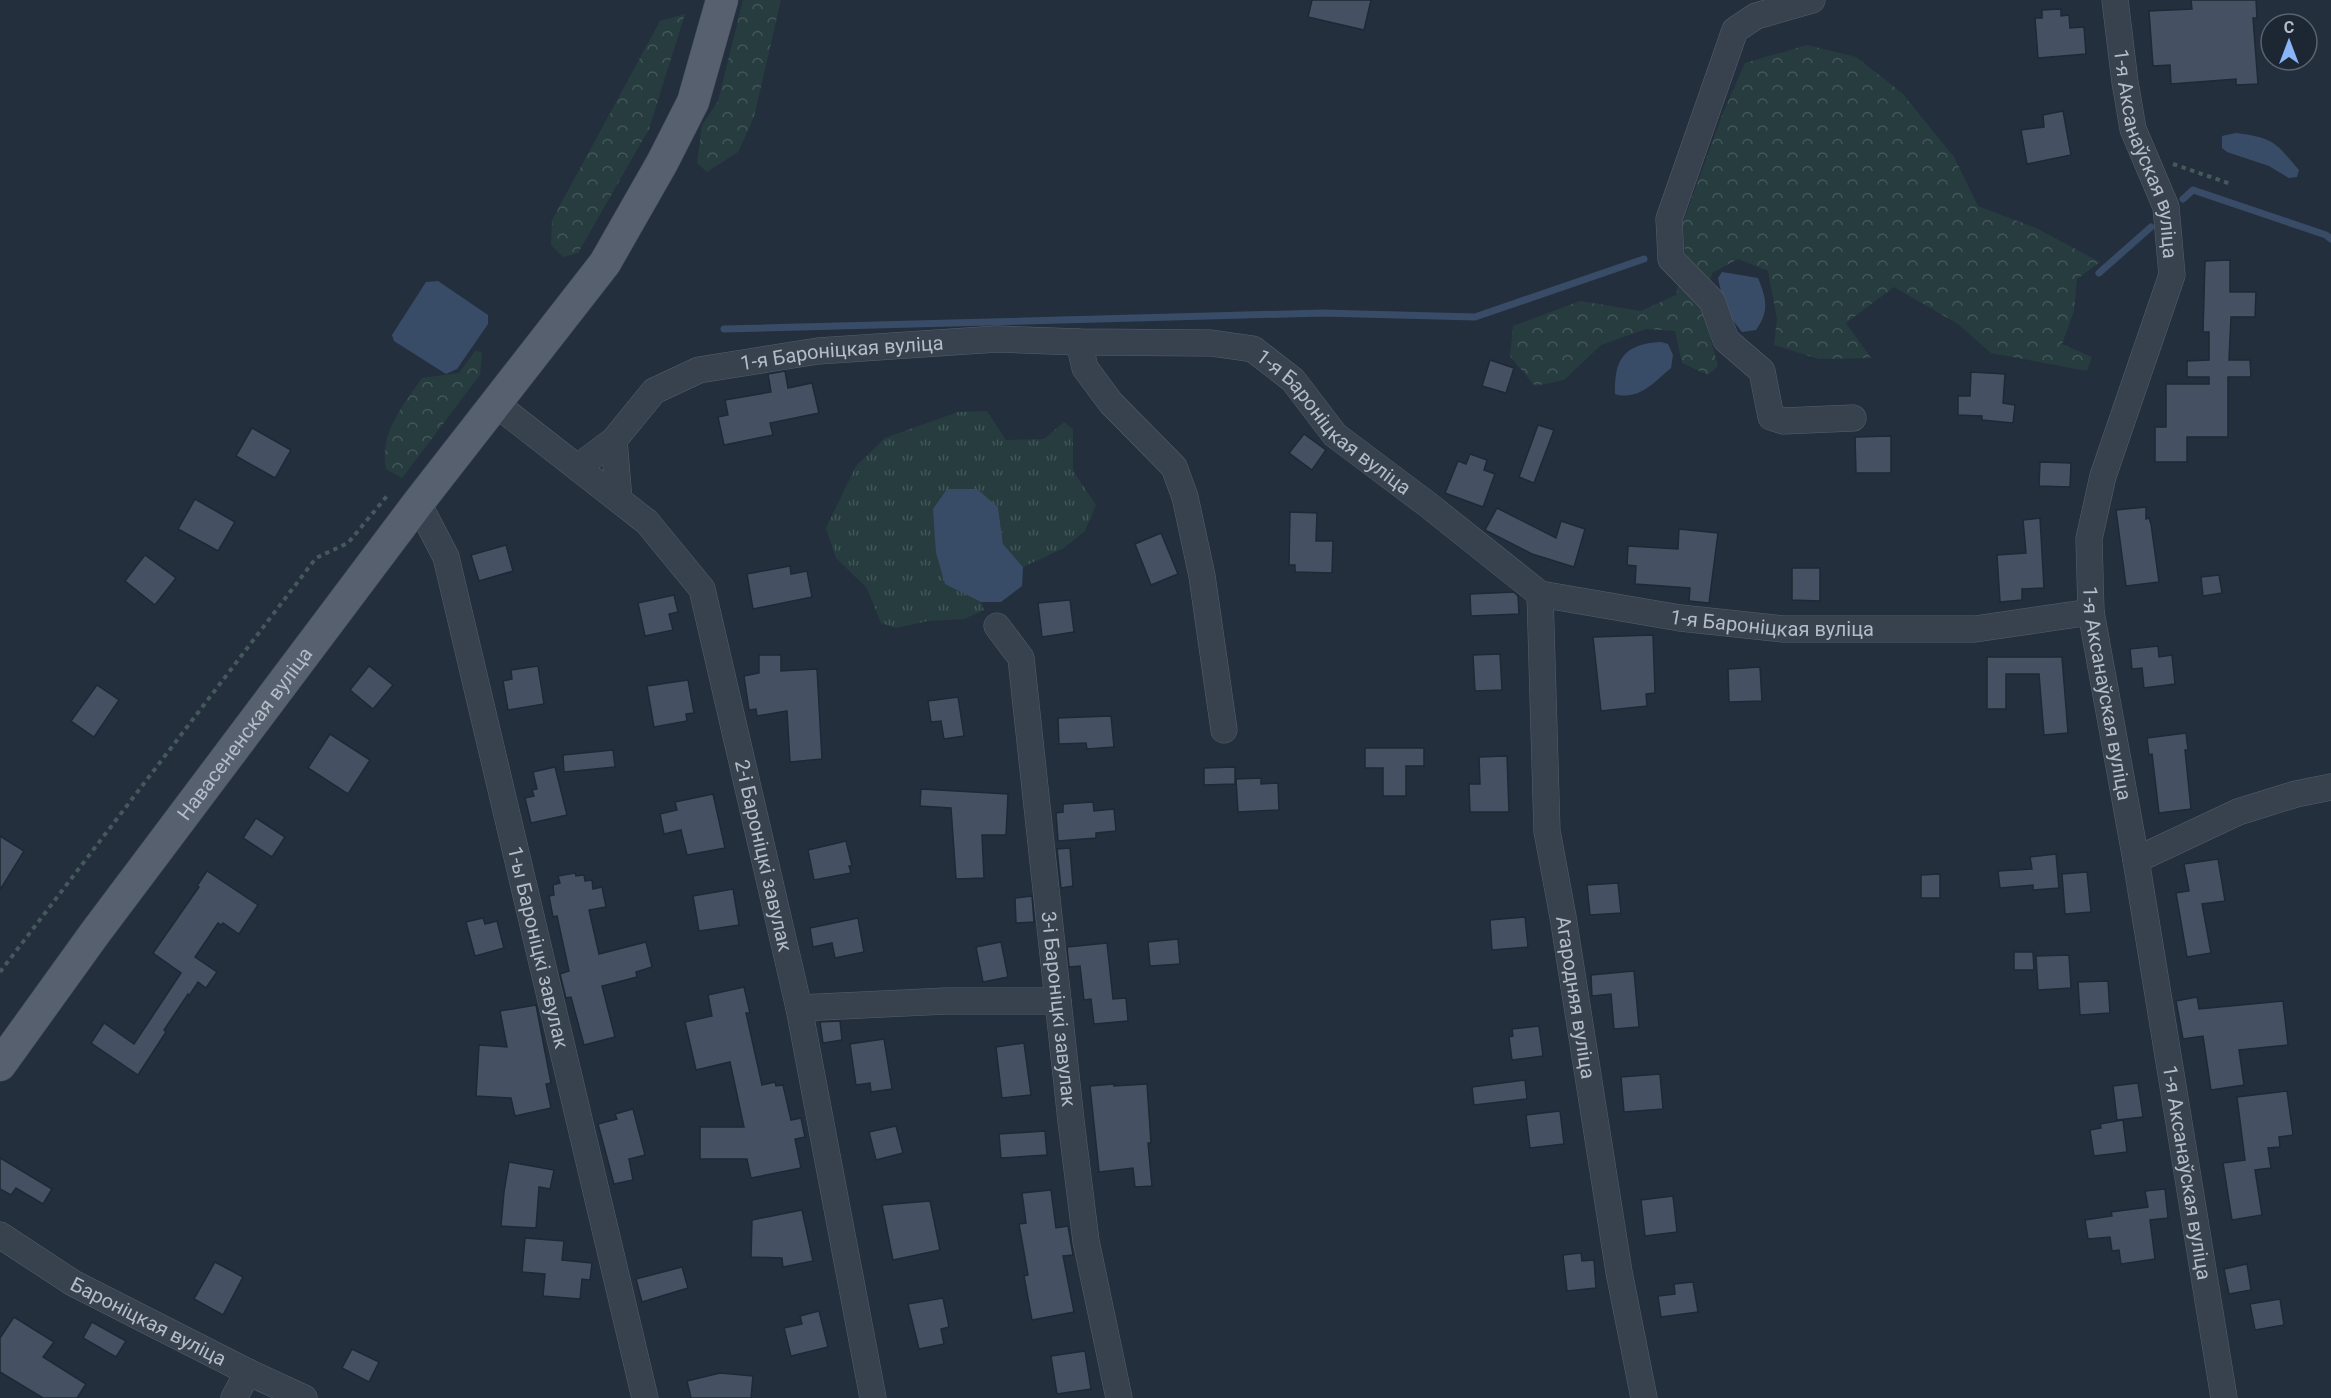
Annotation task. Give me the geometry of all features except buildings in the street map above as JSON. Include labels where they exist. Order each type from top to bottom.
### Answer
[{"type":"main road","name":"Навасененская вуліца","points":[[0,1065],[95,933],[418,503],[605,263],[662,163],[693,102],[722,0]]},
{"type":"street","points":[[1812,0],[1756,16],[1735,30],[1669,219],[1671,259],[1712,301],[1726,340],[1762,371],[1771,417],[1783,421],[1853,418]]},
{"type":"street","name":"1-я Аксанаўская вуліца","points":[[2115,0],[2124,82],[2133,129],[2166,207],[2172,275],[2103,476],[2089,539],[2091,612],[2136,860],[2224,1398]]},
{"type":"street","name":"1-я Бароніцкая вуліца","points":[[578,467],[614,440],[654,392],[699,369],[818,351],[997,339],[1211,344],[1253,349],[1293,380],[1335,435],[1427,504],[1540,594],[1680,618],[1783,629],[1975,629],[2091,612]]},
{"type":"street","points":[[1079,342],[1085,368],[1111,403],[1174,467],[1185,496],[1202,576],[1224,730]]},
{"type":"street","name":"2-і Бароніцкі завулак","points":[[496,404],[647,522],[702,589],[799,1008],[873,1398]]},
{"type":"street","points":[[614,440],[619,500]]},
{"type":"street","name":"1-ы Бароніцкі завулак","points":[[418,503],[446,557],[645,1398]]},
{"type":"street","name":"Агародняя вуліца","points":[[1540,594],[1547,831],[1563,917],[1619,1272],[1644,1398]]},
{"type":"street","name":"3-і Бароніцкі завулак","points":[[997,626],[1021,658],[1086,1241],[1119,1398]]},
{"type":"street","points":[[2136,860],[2238,812],[2296,794],[2331,788]]},
{"type":"street","points":[[799,1008],[946,1002],[1058,1001]]},
{"type":"street","name":"Бароніцкая вуліца","points":[[0,1235],[73,1283],[304,1398]]},
{"type":"street","points":[[234,1398],[248,1372]]},
{"type":"path","points":[[2144,154],[2231,184]]},
{"type":"path","points":[[0,972],[316,558],[348,543],[389,494],[418,503]]},
{"type":"green space","points":[[743,0],[781,0],[754,117],[738,152],[707,172],[697,163],[702,125],[718,101]]},
{"type":"green space","points":[[685,14],[649,129],[578,253],[563,257],[551,245],[552,220],[660,21]]},
{"type":"green space","points":[[1807,45],[1856,57],[1902,93],[1954,157],[1978,206],[2036,228],[2100,262],[2077,279],[2074,311],[2062,344],[2092,357],[2087,371],[1991,353],[1958,324],[1894,287],[1846,323],[1871,358],[1819,359],[1774,345],[1777,319],[1768,271],[1738,259],[1712,273],[1703,310],[1718,366],[1708,375],[1682,363],[1675,331],[1646,329],[1601,345],[1564,380],[1535,386],[1510,356],[1513,326],[1580,301],[1641,311],[1676,295],[1685,255],[1683,222],[1723,113],[1745,63]]},
{"type":"green space","points":[[475,351],[482,352],[480,375],[402,478],[386,469],[385,456],[389,432],[400,410],[422,378],[459,373]]},
{"type":"green space","points":[[987,411],[1006,440],[1044,439],[1064,422],[1073,429],[1073,471],[1096,505],[1085,531],[1064,548],[1023,567],[1003,544],[998,506],[936,553],[945,583],[981,602],[984,610],[964,619],[928,621],[896,628],[881,623],[867,588],[836,558],[826,528],[856,466],[885,438],[958,412]]},
{"type":"water","points":[[2236,133],[2258,137],[2279,147],[2299,170],[2297,177],[2289,178],[2269,166],[2227,152],[2222,148],[2222,136]]},
{"type":"water","points":[[1722,272],[1758,278],[1765,311],[1756,330],[1742,332],[1725,310],[1718,278]]},
{"type":"water","points":[[438,281],[488,315],[488,324],[457,369],[446,374],[394,341],[392,335],[426,282]]},
{"type":"water","points":[[1661,342],[1668,344],[1673,355],[1671,368],[1639,393],[1615,394],[1617,371],[1624,356],[1638,346]]},
{"type":"water","points":[[947,489],[977,489],[998,507],[1003,544],[1023,567],[1022,586],[1001,602],[981,602],[945,584],[936,553],[933,509]]},
{"type":"waterway","points":[[2183,199],[2193,190],[2326,235],[2331,239]]},
{"type":"waterway","points":[[2099,273],[2151,227]]},
{"type":"waterway","points":[[724,329],[1322,313],[1475,317],[1644,259]]}]
